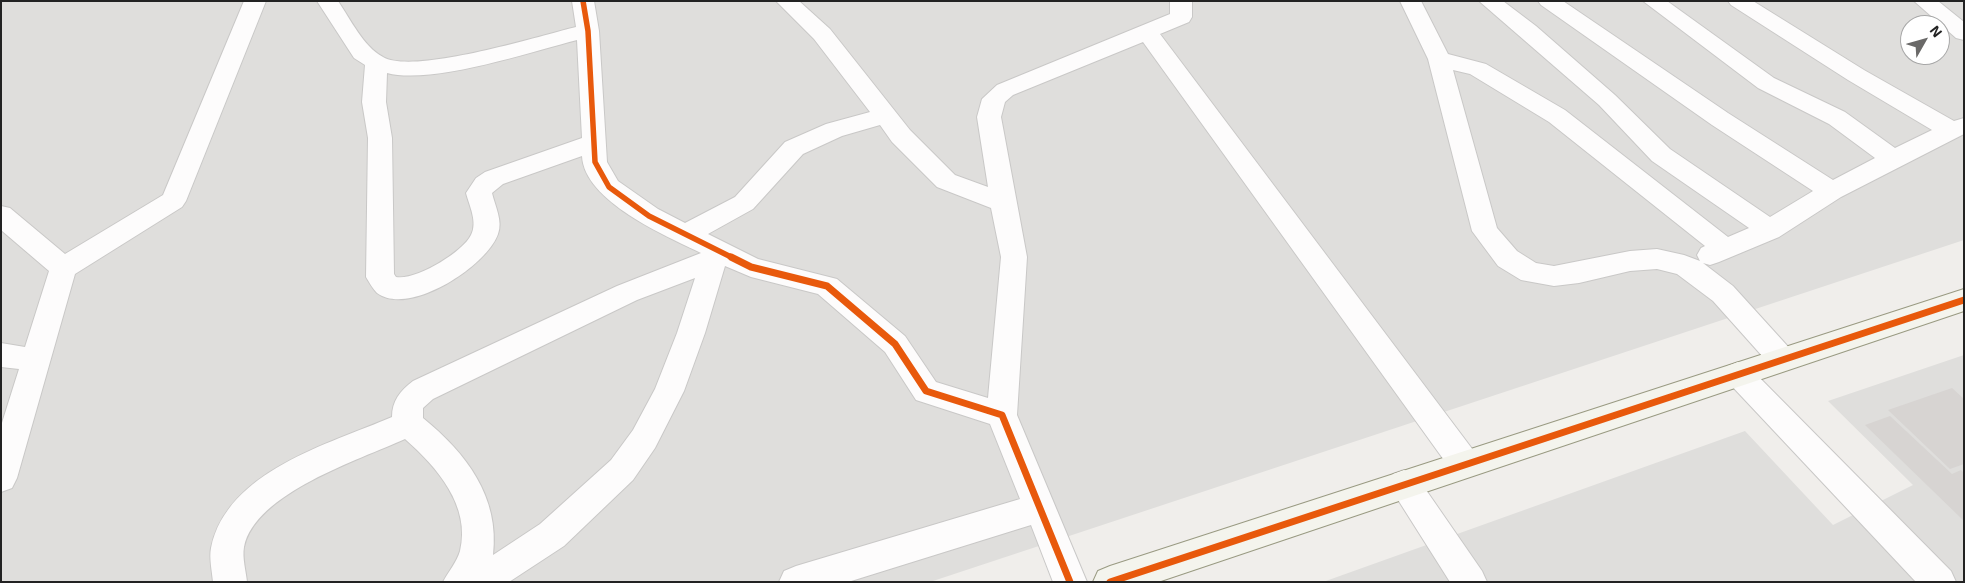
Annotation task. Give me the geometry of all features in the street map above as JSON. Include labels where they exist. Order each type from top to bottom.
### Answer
[{"type":"street","points":[[1,478],[62,268],[173,201],[255,1]]},
{"type":"street","points":[[327,1],[362,53],[376,63],[394,68],[419,68],[462,62],[588,31]]},
{"type":"street","points":[[583,1],[588,31],[595,162],[609,187],[649,216],[685,234],[716,254],[751,267],[827,286],[895,344],[926,391],[1002,415]]},
{"type":"street","points":[[786,1],[822,34],[901,136],[946,181],[1003,203]]},
{"type":"street","points":[[1070,582],[1002,415],[1014,257],[1003,203],[990,117],[994,99],[1005,90],[1181,17],[1181,1]]},
{"type":"street","points":[[1410,1],[1438,59],[1478,198],[1485,231],[1497,250],[1516,266],[1537,274],[1556,277],[1648,258],[1667,259],[1686,266],[1709,280],[1782,360]]},
{"type":"street","points":[[1489,1],[1528,31],[1607,100],[1661,155],[1770,230]]},
{"type":"street","points":[[1548,1],[1720,119],[1832,190]]},
{"type":"street","points":[[1653,1],[1766,83],[1837,118],[1893,159]]},
{"type":"street","points":[[1738,1],[1856,75],[1957,128]]},
{"type":"street","points":[[1924,1],[1964,33]]},
{"type":"street","points":[[1147,32],[1465,464]]},
{"type":"street","points":[[1438,59],[1478,69],[1557,116],[1726,249]]},
{"type":"street","points":[[376,63],[374,102],[380,138],[380,277],[389,288],[396,290],[407,288],[451,269],[483,240],[488,220],[479,192],[484,184],[494,178],[594,143]]},
{"type":"street","points":[[685,234],[744,203],[794,148],[834,130],[885,116]]},
{"type":"street","points":[[1686,266],[1770,230],[1832,190],[1957,128]]},
{"type":"street","points":[[1,215],[62,268]]},
{"type":"street","points":[[460,582],[476,556],[478,523],[472,498],[444,458],[424,436],[408,424],[406,408],[409,402],[423,390],[627,293],[716,254]]},
{"type":"street","points":[[480,582],[552,535],[622,470],[644,439],[669,391],[716,254]]},
{"type":"street","points":[[1110,582],[1964,300]]},
{"type":"street","points":[[1,355],[36,360]]},
{"type":"street","points":[[1738,374],[1939,582]]},
{"type":"street","points":[[230,582],[227,549],[235,525],[253,503],[282,479],[408,424]]},
{"type":"street","points":[[1404,484],[1470,582]]},
{"type":"street","points":[[796,582],[1040,508]]},
{"type":"shaded area","points":[[1,1],[1964,1],[1964,240],[930,582],[1,582]]},
{"type":"shaded area","points":[[1964,355],[1964,582],[1323,582],[1745,431],[1833,525],[1913,485],[1828,401]]},
{"type":"building","points":[[1952,388],[1964,399],[1964,464],[1950,469],[1888,410]]},
{"type":"building","points":[[1890,416],[1952,474],[1961,470],[1964,473],[1964,521],[1865,425]]},
{"type":"cycle path","points":[[583,1],[588,31],[595,162],[609,187],[649,216],[751,267],[827,286],[895,344],[926,391],[1002,415],[1070,582]]},
{"type":"cycle path","points":[[1110,582],[1964,300]]}]
